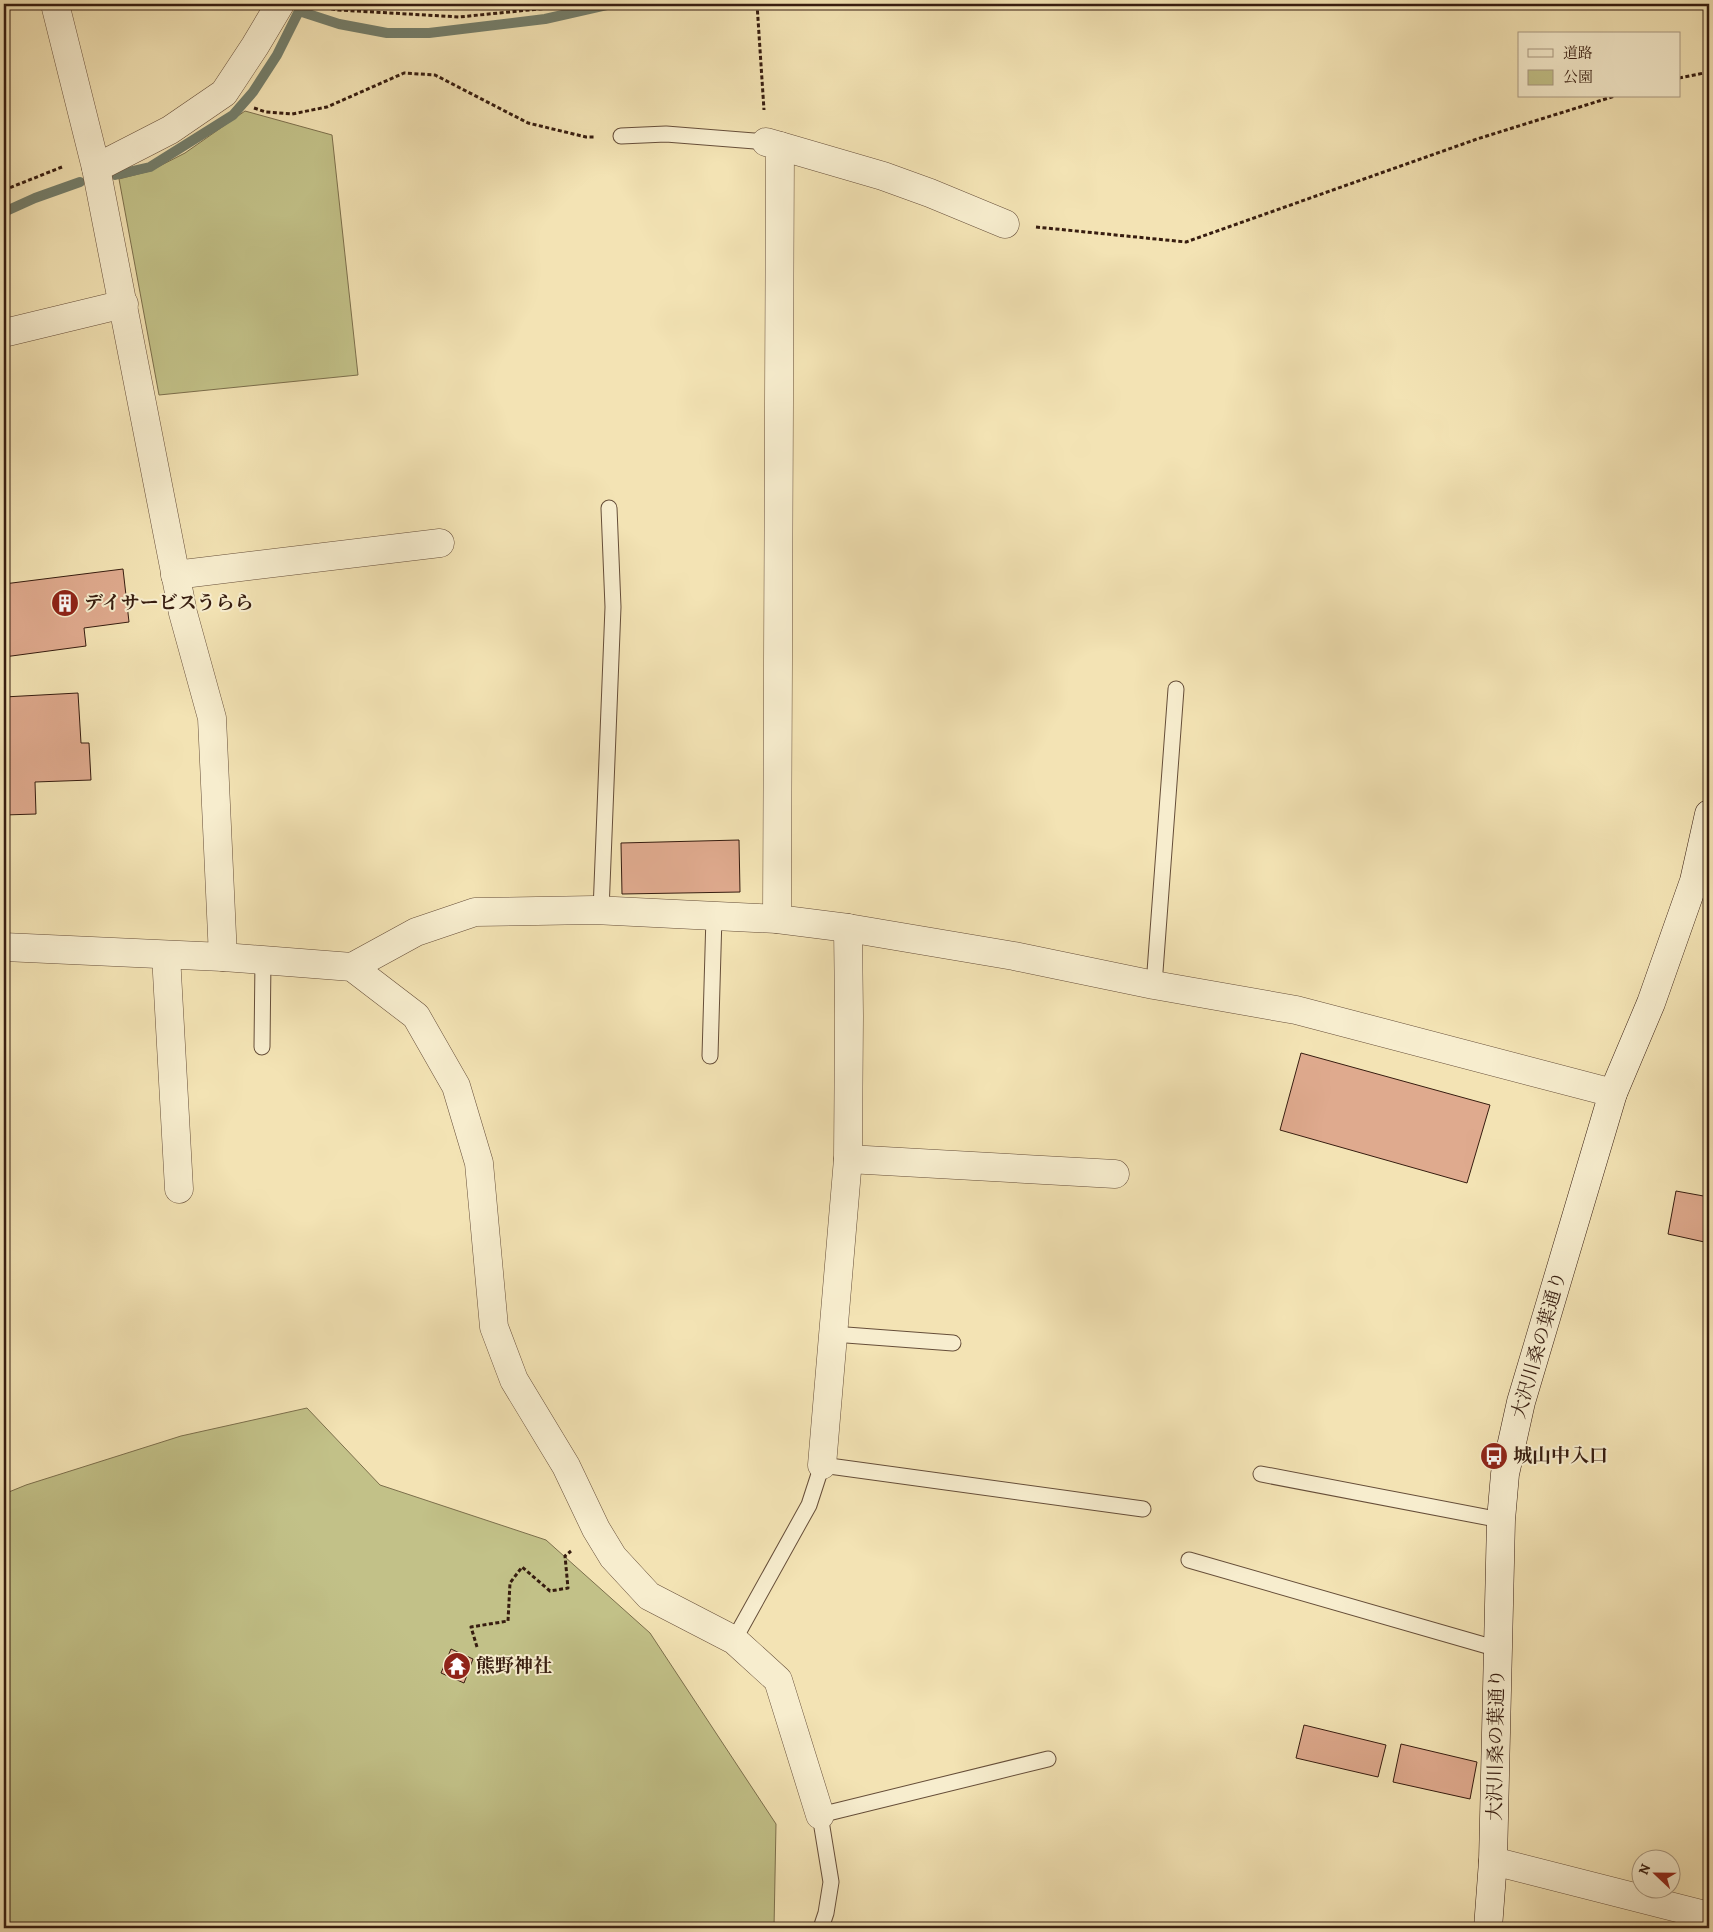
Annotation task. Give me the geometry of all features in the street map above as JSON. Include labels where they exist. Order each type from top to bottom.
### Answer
[{"type":"street","points":[[56,4],[95,163],[183,613],[212,718],[223,957]]},
{"type":"street","points":[[95,163],[170,130],[224,93],[256,46],[280,4]]},
{"type":"street","points":[[777,919],[773,144],[899,182],[1005,224]]},
{"type":"street","points":[[4,333],[124,304]]},
{"type":"street","points":[[175,575],[440,543]]},
{"type":"street","name":"大沢川桑の葉通り","points":[[1488,1928],[1493,1861],[1501,1520],[1505,1474],[1521,1402],[1613,1093],[1702,882],[1709,814]]},
{"type":"street","points":[[352,967],[416,932],[475,912],[600,911],[777,919],[848,928],[1014,956],[1154,985],[1296,1010],[1613,1093]]},
{"type":"street","points":[[822,1465],[848,1159],[848,928]]},
{"type":"street","points":[[4,947],[263,959],[352,967],[416,1016],[456,1086],[479,1162],[494,1327],[514,1380],[566,1466],[596,1529],[613,1557],[649,1596],[734,1640],[778,1680],[820,1815]]},
{"type":"street","points":[[166,955],[179,1189]]},
{"type":"street","points":[[848,1159],[1115,1174]]},
{"type":"street","points":[[1493,1861],[1700,1914]]},
{"type":"lane","points":[[621,136],[666,134],[773,144]]},
{"type":"lane","points":[[600,911],[613,607],[608,508]]},
{"type":"lane","points":[[1154,985],[1176,689]]},
{"type":"lane","points":[[710,1056],[714,916]]},
{"type":"lane","points":[[262,1047],[263,959]]},
{"type":"lane","points":[[834,1334],[953,1343]]},
{"type":"lane","points":[[734,1640],[809,1505],[822,1465],[1143,1509]]},
{"type":"lane","points":[[1261,1474],[1501,1520]]},
{"type":"lane","points":[[1189,1560],[1498,1649]]},
{"type":"lane","points":[[821,1928],[831,1882],[820,1815],[1048,1759]]},
{"type":"path","points":[[307,4],[338,10],[459,17],[559,7],[570,4]]},
{"type":"path","points":[[757,4],[773,144]]},
{"type":"path","points":[[1680,78],[1709,72]]},
{"type":"path","points":[[251,107],[266,112],[292,114],[327,107],[404,73],[435,75],[528,123],[586,137],[621,136]]},
{"type":"path","points":[[1005,224],[1186,242],[1477,139],[1609,98]]},
{"type":"path","points":[[4,190],[64,167],[95,163]]},
{"type":"path","points":[[476,1647],[471,1627],[508,1621],[510,1583],[522,1568],[550,1591],[568,1588],[565,1556],[596,1529]]},
{"type":"green space","points":[[245,111],[332,135],[358,375],[159,395],[119,179],[150,171],[185,153]]},
{"type":"green space","points":[[307,1408],[380,1485],[546,1540],[650,1633],[776,1824],[774,1928],[4,1928],[4,1494],[26,1485],[181,1436]]},
{"type":"building","name":"デイサービスうらら","points":[[123,569],[129,622],[84,628],[86,646],[4,657],[4,584]]},
{"type":"building","points":[[78,693],[81,743],[89,743],[91,780],[35,782],[36,814],[4,815],[4,697]]},
{"type":"building","points":[[739,840],[740,892],[622,894],[621,843]]},
{"type":"building","points":[[1301,1053],[1490,1105],[1467,1183],[1280,1130]]},
{"type":"building","points":[[1676,1191],[1709,1197],[1709,1243],[1668,1234]]},
{"type":"building","name":"熊野神社","points":[[451,1649],[473,1659],[464,1683],[441,1673]]},
{"type":"building","points":[[1304,1725],[1386,1745],[1378,1777],[1296,1758]]},
{"type":"building","points":[[1401,1744],[1477,1762],[1470,1799],[1393,1782]]},
{"type":"waterway","points":[[115,175],[150,167],[233,115],[253,92],[277,55],[299,11],[339,24],[387,33],[429,33],[545,19],[611,4]]},
{"type":"waterway","points":[[4,212],[35,198],[80,182]]},
{"type":"place","name":"デイサービスうらら","points":[[65,603]]},
{"type":"place","name":"城山中入口","points":[[1494,1456]]},
{"type":"place","name":"熊野神社","points":[[457,1666]]}]
